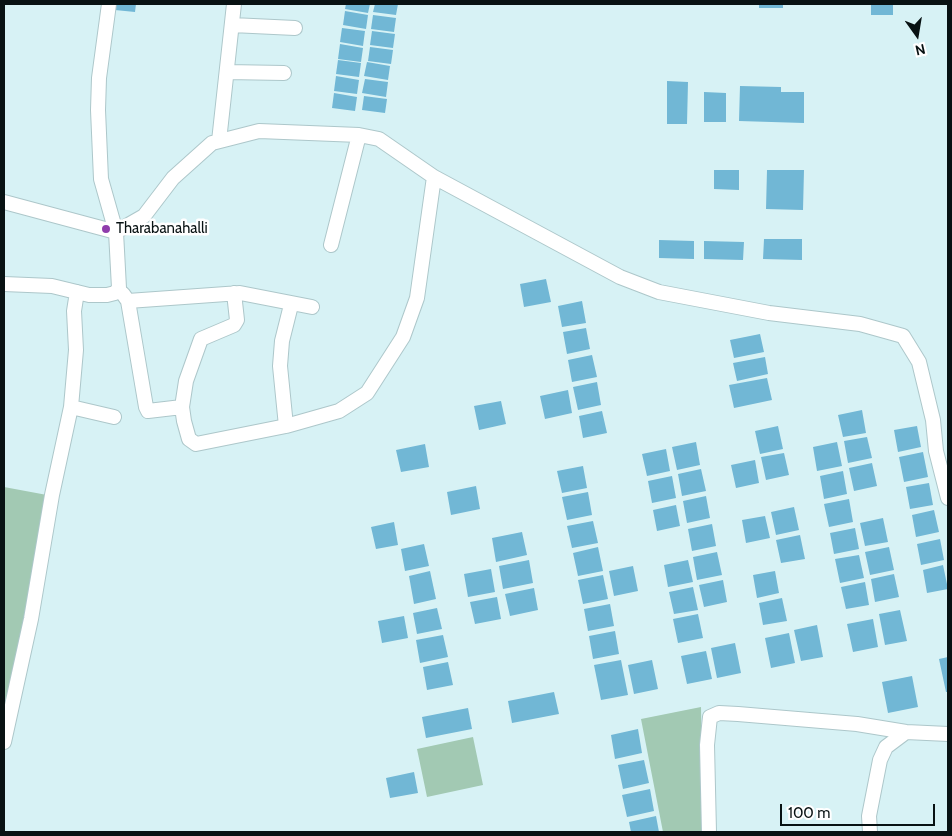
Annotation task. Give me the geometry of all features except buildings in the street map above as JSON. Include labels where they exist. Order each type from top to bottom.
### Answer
[{"type":"street","points":[[109,4],[99,78],[98,110],[101,179],[116,232],[120,288],[128,301],[148,411],[182,407]]},
{"type":"street","points":[[219,141],[234,4]]},
{"type":"street","points":[[232,25],[295,28]]},
{"type":"street","points":[[227,72],[284,73]]},
{"type":"street","points":[[4,202],[116,232],[144,216],[174,178],[212,143],[259,131],[359,135],[379,139],[434,177],[620,277],[659,292],[769,313],[860,324],[903,336],[919,362],[933,420],[936,451],[948,498]]},
{"type":"street","points":[[331,245],[359,135]]},
{"type":"street","points":[[234,294],[237,320],[234,325],[201,339],[186,382],[182,407],[187,434],[192,442],[196,444],[286,426],[340,411],[367,393],[389,361],[403,336],[417,298],[434,177]]},
{"type":"street","points":[[4,284],[52,286],[89,296],[115,293],[120,288]]},
{"type":"street","points":[[4,742],[31,619],[52,495],[71,407],[76,350],[74,311],[77,292]]},
{"type":"street","points":[[128,301],[234,294],[312,307]]},
{"type":"street","points":[[286,426],[280,366],[282,341],[291,305]]},
{"type":"street","points":[[71,407],[114,417]]},
{"type":"street","points":[[709,832],[707,745],[710,717],[719,713],[857,724],[906,732],[948,734]]},
{"type":"street","points":[[870,832],[869,816],[880,760],[886,746],[906,732]]},
{"type":"green space","points":[[4,487],[47,495],[24,628],[4,725]]},
{"type":"green space","points":[[701,707],[703,832],[663,832],[641,719]]},
{"type":"green space","points":[[473,737],[483,785],[427,797],[417,749]]},
{"type":"place","name":"Tharabanahalli","points":[[106,229]]}]
